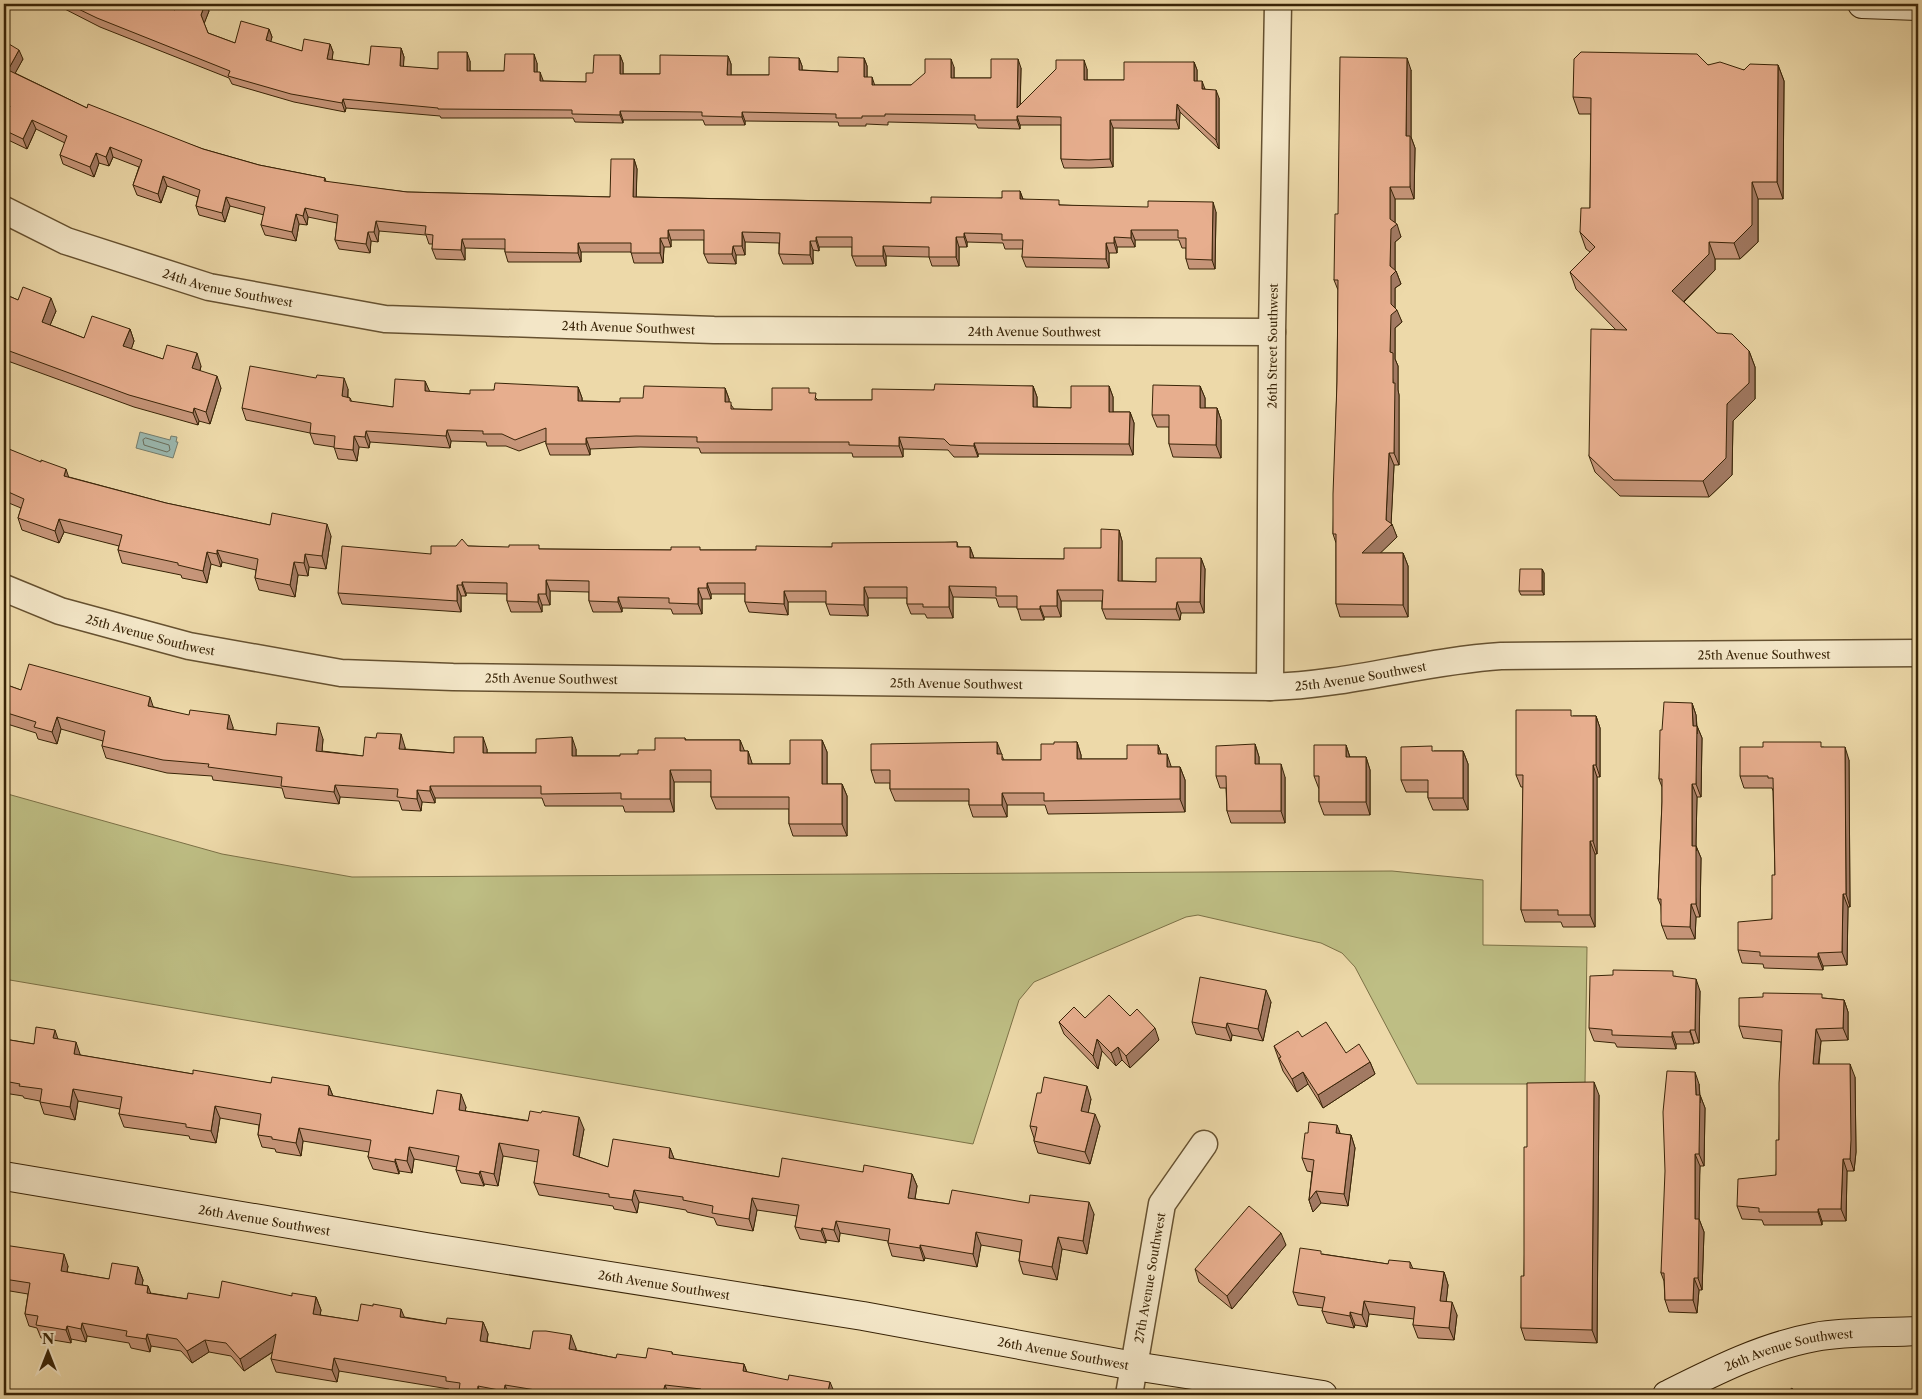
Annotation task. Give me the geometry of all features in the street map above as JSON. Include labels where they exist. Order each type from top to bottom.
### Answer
[{"type":"street","name":"26th Street Southwest","points":[[1270,687],[1272,332],[1278,4]]},
{"type":"street","points":[[1862,4],[1918,6]]},
{"type":"street","name":"24th Avenue Southwest","points":[[4,210],[66,241],[209,287],[385,319],[714,330],[1272,332]]},
{"type":"street","name":"25th Avenue Southwest","points":[[4,588],[60,610],[189,646],[341,673],[453,677],[1270,687],[1304,685],[1458,659],[1501,656],[1918,653]]},
{"type":"street","name":"27th Avenue Southwest","points":[[1129,1395],[1162,1204],[1204,1144]]},
{"type":"street","name":"26th Avenue Southwest","points":[[4,1176],[426,1247],[863,1316],[1134,1366],[1323,1395]]},
{"type":"street","name":"26th Avenue Southwest","points":[[1667,1395],[1721,1367],[1764,1350],[1816,1337],[1918,1331]]},
{"type":"green space","points":[[4,793],[222,854],[352,877],[1392,871],[1483,880],[1483,945],[1587,947],[1585,1084],[1417,1084],[1355,967],[1342,953],[1321,943],[1198,915],[1186,917],[1034,982],[1019,1000],[973,1144],[4,979]]},
{"type":"water","points":[[140,432],[170,440],[171,436],[177,437],[176,442],[178,442],[173,458],[136,448]]},
{"type":"building","points":[[68,4],[161,4],[175,10],[177,4],[205,4],[201,15],[208,33],[235,43],[241,21],[269,29],[266,40],[302,51],[304,39],[330,44],[327,59],[369,65],[371,46],[401,48],[400,66],[438,69],[438,52],[467,52],[467,71],[504,71],[505,54],[534,54],[534,72],[540,72],[540,81],[586,82],[586,73],[593,73],[594,55],[620,55],[620,74],[660,74],[660,55],[728,56],[727,75],[769,75],[769,57],[799,58],[799,70],[838,72],[838,57],[864,58],[864,77],[872,77],[872,85],[911,85],[925,73],[925,59],[951,59],[951,78],[991,78],[991,59],[1018,59],[1017,108],[1056,69],[1056,60],[1084,60],[1084,80],[1124,80],[1124,62],[1194,62],[1194,81],[1202,81],[1202,89],[1216,90],[1216,140],[1177,104],[1176,120],[1110,120],[1110,159],[1089,160],[1061,159],[1061,117],[1017,116],[1017,120],[975,120],[975,115],[885,114],[885,116],[862,116],[862,118],[836,118],[836,114],[742,112],[742,117],[702,116],[702,112],[620,111],[620,115],[572,114],[572,110],[438,109],[343,99],[342,103],[291,94],[228,76],[230,71],[97,18]]},
{"type":"building","points":[[4,41],[19,50],[8,70],[87,108],[88,104],[203,149],[259,165],[325,178],[324,181],[407,192],[610,197],[611,159],[634,159],[633,197],[931,203],[931,197],[1002,198],[1002,191],[1020,191],[1020,199],[1059,200],[1059,205],[1148,207],[1148,201],[1213,202],[1212,260],[1186,259],[1186,238],[1178,238],[1178,230],[1131,230],[1131,238],[1114,237],[1114,243],[1106,243],[1106,259],[1022,257],[1023,240],[1002,240],[1002,234],[964,233],[964,237],[956,237],[956,257],[929,257],[929,247],[883,246],[883,256],[852,256],[852,237],[816,237],[816,241],[810,241],[810,255],[779,254],[780,233],[742,232],[742,246],[733,246],[732,254],[704,254],[704,230],[668,230],[668,238],[660,238],[660,253],[631,253],[631,243],[578,243],[578,253],[505,252],[505,239],[462,239],[461,250],[432,249],[433,235],[425,234],[426,226],[376,221],[374,232],[368,232],[366,244],[335,240],[338,215],[305,208],[303,216],[296,214],[292,232],[261,225],[265,207],[226,197],[222,213],[196,206],[200,190],[163,176],[158,194],[133,185],[142,160],[110,147],[106,157],[96,153],[90,167],[60,155],[67,136],[32,120],[23,139],[4,130],[4,119],[10,106],[4,102]]},
{"type":"building","points":[[1581,52],[1697,54],[1708,65],[1720,62],[1744,70],[1750,64],[1778,65],[1777,182],[1752,182],[1752,225],[1734,243],[1709,242],[1709,254],[1672,291],[1717,333],[1732,334],[1749,351],[1749,383],[1727,404],[1726,458],[1703,481],[1614,480],[1589,456],[1591,329],[1627,330],[1570,272],[1595,247],[1580,232],[1581,208],[1590,208],[1591,98],[1573,97],[1574,59]]},
{"type":"building","points":[[1340,57],[1407,58],[1406,136],[1410,136],[1410,187],[1390,187],[1390,219],[1397,224],[1391,229],[1390,266],[1396,271],[1391,276],[1391,304],[1397,310],[1391,315],[1390,352],[1393,353],[1393,383],[1395,383],[1394,453],[1389,453],[1386,520],[1392,524],[1362,553],[1403,553],[1403,605],[1336,604],[1336,534],[1333,534],[1333,494],[1338,280],[1334,280],[1335,214],[1338,214]]},
{"type":"building","points":[[23,287],[51,298],[42,322],[84,338],[92,316],[130,329],[123,346],[163,359],[167,345],[197,353],[192,368],[217,376],[206,412],[194,408],[193,413],[129,395],[4,349],[4,294],[18,300]]},
{"type":"building","points":[[250,366],[316,378],[317,375],[344,378],[342,396],[350,398],[350,401],[393,407],[395,379],[425,381],[425,391],[470,394],[470,390],[494,390],[495,383],[578,387],[578,401],[620,402],[620,398],[643,398],[644,386],[725,388],[725,402],[731,402],[731,409],[772,410],[772,388],[809,388],[809,393],[816,393],[815,400],[872,400],[872,389],[934,390],[935,384],[1033,386],[1033,407],[1071,408],[1071,386],[1109,386],[1109,412],[1130,412],[1129,444],[974,443],[974,446],[950,445],[944,439],[899,437],[899,446],[849,445],[849,442],[697,442],[697,437],[636,436],[586,438],[586,444],[546,444],[546,428],[515,440],[502,434],[483,434],[483,431],[447,430],[446,436],[366,431],[365,437],[354,436],[353,450],[334,448],[335,436],[310,433],[311,423],[242,408]]},
{"type":"building","points":[[1153,385],[1200,386],[1200,408],[1217,408],[1216,445],[1169,444],[1169,415],[1152,415]]},
{"type":"building","points":[[4,447],[41,462],[41,460],[66,469],[64,476],[166,503],[270,525],[272,513],[327,524],[322,556],[305,554],[304,563],[294,562],[290,585],[255,578],[258,559],[217,550],[217,554],[207,552],[203,571],[178,565],[178,563],[118,550],[122,535],[59,519],[55,531],[18,518],[24,499],[4,490]]},
{"type":"building","points":[[1101,529],[1119,530],[1118,581],[1156,582],[1156,558],[1201,558],[1200,602],[1177,602],[1176,609],[1102,609],[1103,590],[1057,590],[1057,606],[1040,606],[1040,609],[1017,609],[1017,596],[996,596],[996,587],[949,586],[949,607],[923,607],[923,604],[907,604],[907,587],[864,587],[864,605],[826,604],[826,591],[784,591],[784,604],[745,602],[745,583],[707,583],[707,588],[698,588],[698,604],[669,603],[669,598],[618,597],[618,602],[589,601],[589,581],[546,580],[546,594],[538,594],[538,602],[507,601],[507,583],[462,582],[462,585],[457,585],[457,601],[338,593],[342,546],[431,554],[431,546],[456,546],[462,539],[468,546],[509,547],[509,545],[539,545],[539,549],[671,550],[671,547],[700,547],[700,550],[756,550],[756,546],[832,547],[832,543],[957,542],[957,547],[970,547],[970,558],[1064,559],[1064,548],[1101,548]]},
{"type":"building","points":[[1520,569],[1542,569],[1542,591],[1519,591]]},
{"type":"building","points":[[29,664],[150,697],[148,706],[189,715],[190,710],[229,715],[227,729],[276,735],[277,723],[319,727],[316,751],[363,756],[365,737],[376,738],[377,733],[401,734],[399,749],[454,753],[454,737],[483,737],[483,753],[536,753],[536,739],[572,737],[572,756],[638,754],[638,750],[655,750],[655,738],[685,738],[685,740],[740,740],[740,751],[748,751],[748,764],[790,764],[790,740],[822,740],[822,784],[842,784],[842,824],[789,824],[789,797],[711,797],[711,770],[670,770],[670,799],[621,799],[621,793],[541,794],[541,786],[430,786],[430,791],[417,790],[417,799],[397,797],[398,789],[335,785],[334,792],[281,786],[282,777],[208,767],[209,764],[163,760],[102,746],[105,731],[57,717],[52,732],[34,727],[36,722],[4,712],[4,684],[21,690]]},
{"type":"building","points":[[1664,702],[1692,703],[1693,726],[1697,726],[1696,784],[1692,784],[1692,846],[1696,846],[1696,904],[1691,904],[1690,927],[1662,926],[1661,899],[1658,899],[1662,802],[1662,779],[1659,779],[1660,730],[1662,730]]},
{"type":"building","points":[[1516,710],[1571,710],[1571,716],[1596,716],[1596,765],[1593,765],[1593,841],[1590,841],[1590,915],[1558,915],[1558,910],[1521,910],[1523,775],[1516,775]]},
{"type":"building","points":[[997,742],[997,754],[1002,754],[1002,760],[1041,760],[1041,744],[1054,744],[1054,742],[1077,742],[1077,759],[1127,759],[1127,745],[1158,745],[1158,754],[1167,754],[1167,767],[1180,767],[1180,799],[1044,801],[1044,793],[1002,793],[1002,805],[969,805],[969,789],[890,789],[890,770],[871,770],[871,744]]},
{"type":"building","points":[[1763,742],[1821,742],[1821,747],[1845,747],[1846,894],[1843,894],[1842,952],[1818,953],[1818,957],[1760,956],[1760,952],[1738,950],[1738,922],[1772,919],[1772,875],[1775,875],[1773,778],[1768,778],[1768,776],[1740,776],[1740,747],[1763,747]]},
{"type":"building","points":[[1255,744],[1255,764],[1281,764],[1281,811],[1227,811],[1226,776],[1216,776],[1216,746]]},
{"type":"building","points":[[1314,745],[1346,745],[1346,757],[1366,757],[1366,802],[1319,802],[1319,776],[1314,776]]},
{"type":"building","points":[[1432,746],[1432,751],[1463,751],[1463,798],[1428,798],[1428,780],[1401,780],[1401,747]]},
{"type":"building","points":[[1613,970],[1673,971],[1673,976],[1696,979],[1695,1030],[1690,1030],[1690,1032],[1672,1032],[1672,1037],[1612,1035],[1612,1030],[1589,1028],[1590,976],[1613,975]]},
{"type":"building","points":[[1200,977],[1266,990],[1258,1029],[1227,1023],[1226,1028],[1192,1022]]},
{"type":"building","points":[[1763,993],[1822,994],[1822,998],[1844,1000],[1843,1028],[1816,1029],[1813,1064],[1850,1064],[1850,1159],[1843,1159],[1841,1209],[1818,1209],[1818,1212],[1759,1212],[1759,1208],[1737,1206],[1738,1179],[1776,1175],[1776,1140],[1779,1140],[1779,1083],[1782,1030],[1739,1026],[1739,998],[1763,997]]},
{"type":"building","points":[[1109,995],[1130,1016],[1137,1009],[1155,1028],[1126,1056],[1118,1047],[1111,1053],[1097,1039],[1093,1056],[1059,1022],[1074,1007],[1085,1018]]},
{"type":"building","points":[[1326,1022],[1346,1053],[1359,1044],[1370,1062],[1318,1095],[1303,1072],[1292,1079],[1274,1046],[1298,1031],[1302,1037]]},
{"type":"building","points":[[36,1027],[55,1030],[53,1038],[76,1042],[74,1054],[193,1074],[193,1070],[271,1083],[272,1077],[329,1086],[328,1095],[433,1114],[437,1090],[461,1094],[459,1110],[528,1121],[530,1111],[579,1117],[573,1155],[608,1167],[613,1139],[670,1148],[669,1158],[779,1177],[782,1158],[863,1172],[864,1165],[912,1174],[908,1198],[949,1204],[952,1190],[1029,1203],[1030,1195],[1089,1202],[1083,1241],[1058,1237],[1052,1267],[1019,1261],[1022,1240],[976,1232],[973,1254],[920,1245],[920,1248],[888,1243],[890,1229],[836,1221],[834,1230],[822,1228],[821,1231],[795,1227],[799,1205],[752,1198],[749,1219],[712,1213],[713,1206],[683,1200],[683,1197],[634,1190],[632,1200],[609,1197],[609,1194],[534,1183],[539,1150],[499,1143],[494,1174],[480,1171],[479,1174],[456,1170],[459,1156],[409,1147],[407,1161],[395,1159],[395,1162],[368,1157],[371,1140],[299,1128],[296,1143],[272,1139],[272,1137],[258,1135],[261,1114],[215,1106],[211,1131],[186,1127],[186,1124],[119,1114],[122,1097],[73,1089],[70,1107],[40,1102],[42,1089],[19,1086],[20,1084],[4,1081],[4,1039],[34,1044]]},
{"type":"building","points":[[1667,1071],[1695,1072],[1696,1095],[1700,1095],[1699,1154],[1695,1154],[1695,1219],[1699,1219],[1698,1278],[1694,1278],[1693,1300],[1665,1300],[1664,1273],[1661,1273],[1665,1171],[1663,1112]]},
{"type":"building","points":[[1044,1077],[1087,1086],[1081,1111],[1095,1114],[1085,1152],[1034,1141],[1037,1127],[1030,1126],[1037,1093],[1041,1093]]},
{"type":"building","points":[[1594,1082],[1592,1330],[1521,1328],[1521,1276],[1524,1276],[1524,1147],[1527,1147],[1527,1083]]},
{"type":"building","points":[[1309,1122],[1337,1125],[1336,1133],[1351,1135],[1344,1194],[1316,1191],[1309,1200],[1314,1160],[1302,1158],[1305,1133],[1308,1133]]},
{"type":"building","points":[[1249,1206],[1281,1233],[1227,1296],[1195,1269]]},
{"type":"building","points":[[4,1245],[64,1254],[61,1271],[109,1279],[112,1263],[138,1267],[135,1284],[148,1286],[147,1293],[187,1299],[188,1293],[219,1298],[222,1281],[292,1296],[292,1293],[316,1297],[313,1314],[358,1321],[361,1304],[373,1306],[373,1304],[401,1309],[400,1317],[446,1324],[447,1318],[483,1322],[480,1341],[530,1349],[533,1331],[546,1331],[571,1335],[569,1349],[616,1358],[617,1354],[646,1358],[648,1348],[672,1352],[672,1354],[744,1364],[743,1371],[788,1380],[789,1375],[830,1382],[828,1391],[836,1392],[835,1395],[700,1395],[701,1389],[665,1385],[662,1395],[566,1395],[505,1385],[504,1391],[478,1386],[477,1394],[459,1391],[460,1383],[446,1381],[446,1377],[334,1358],[332,1370],[271,1359],[276,1334],[240,1359],[226,1343],[205,1340],[187,1351],[177,1339],[147,1334],[146,1339],[126,1336],[127,1331],[82,1323],[81,1329],[67,1326],[66,1330],[36,1325],[38,1316],[25,1314],[30,1283],[4,1279]]},
{"type":"building","points":[[1300,1248],[1321,1251],[1321,1254],[1388,1264],[1389,1260],[1410,1262],[1410,1268],[1444,1272],[1440,1301],[1452,1302],[1449,1328],[1413,1325],[1415,1307],[1364,1301],[1362,1315],[1350,1312],[1350,1316],[1322,1311],[1325,1297],[1293,1292]]},
{"type":"building","points":[[1792,1388],[1797,1395],[1783,1395]]},
{"type":"building","points":[[912,1392],[927,1395],[911,1395]]}]
